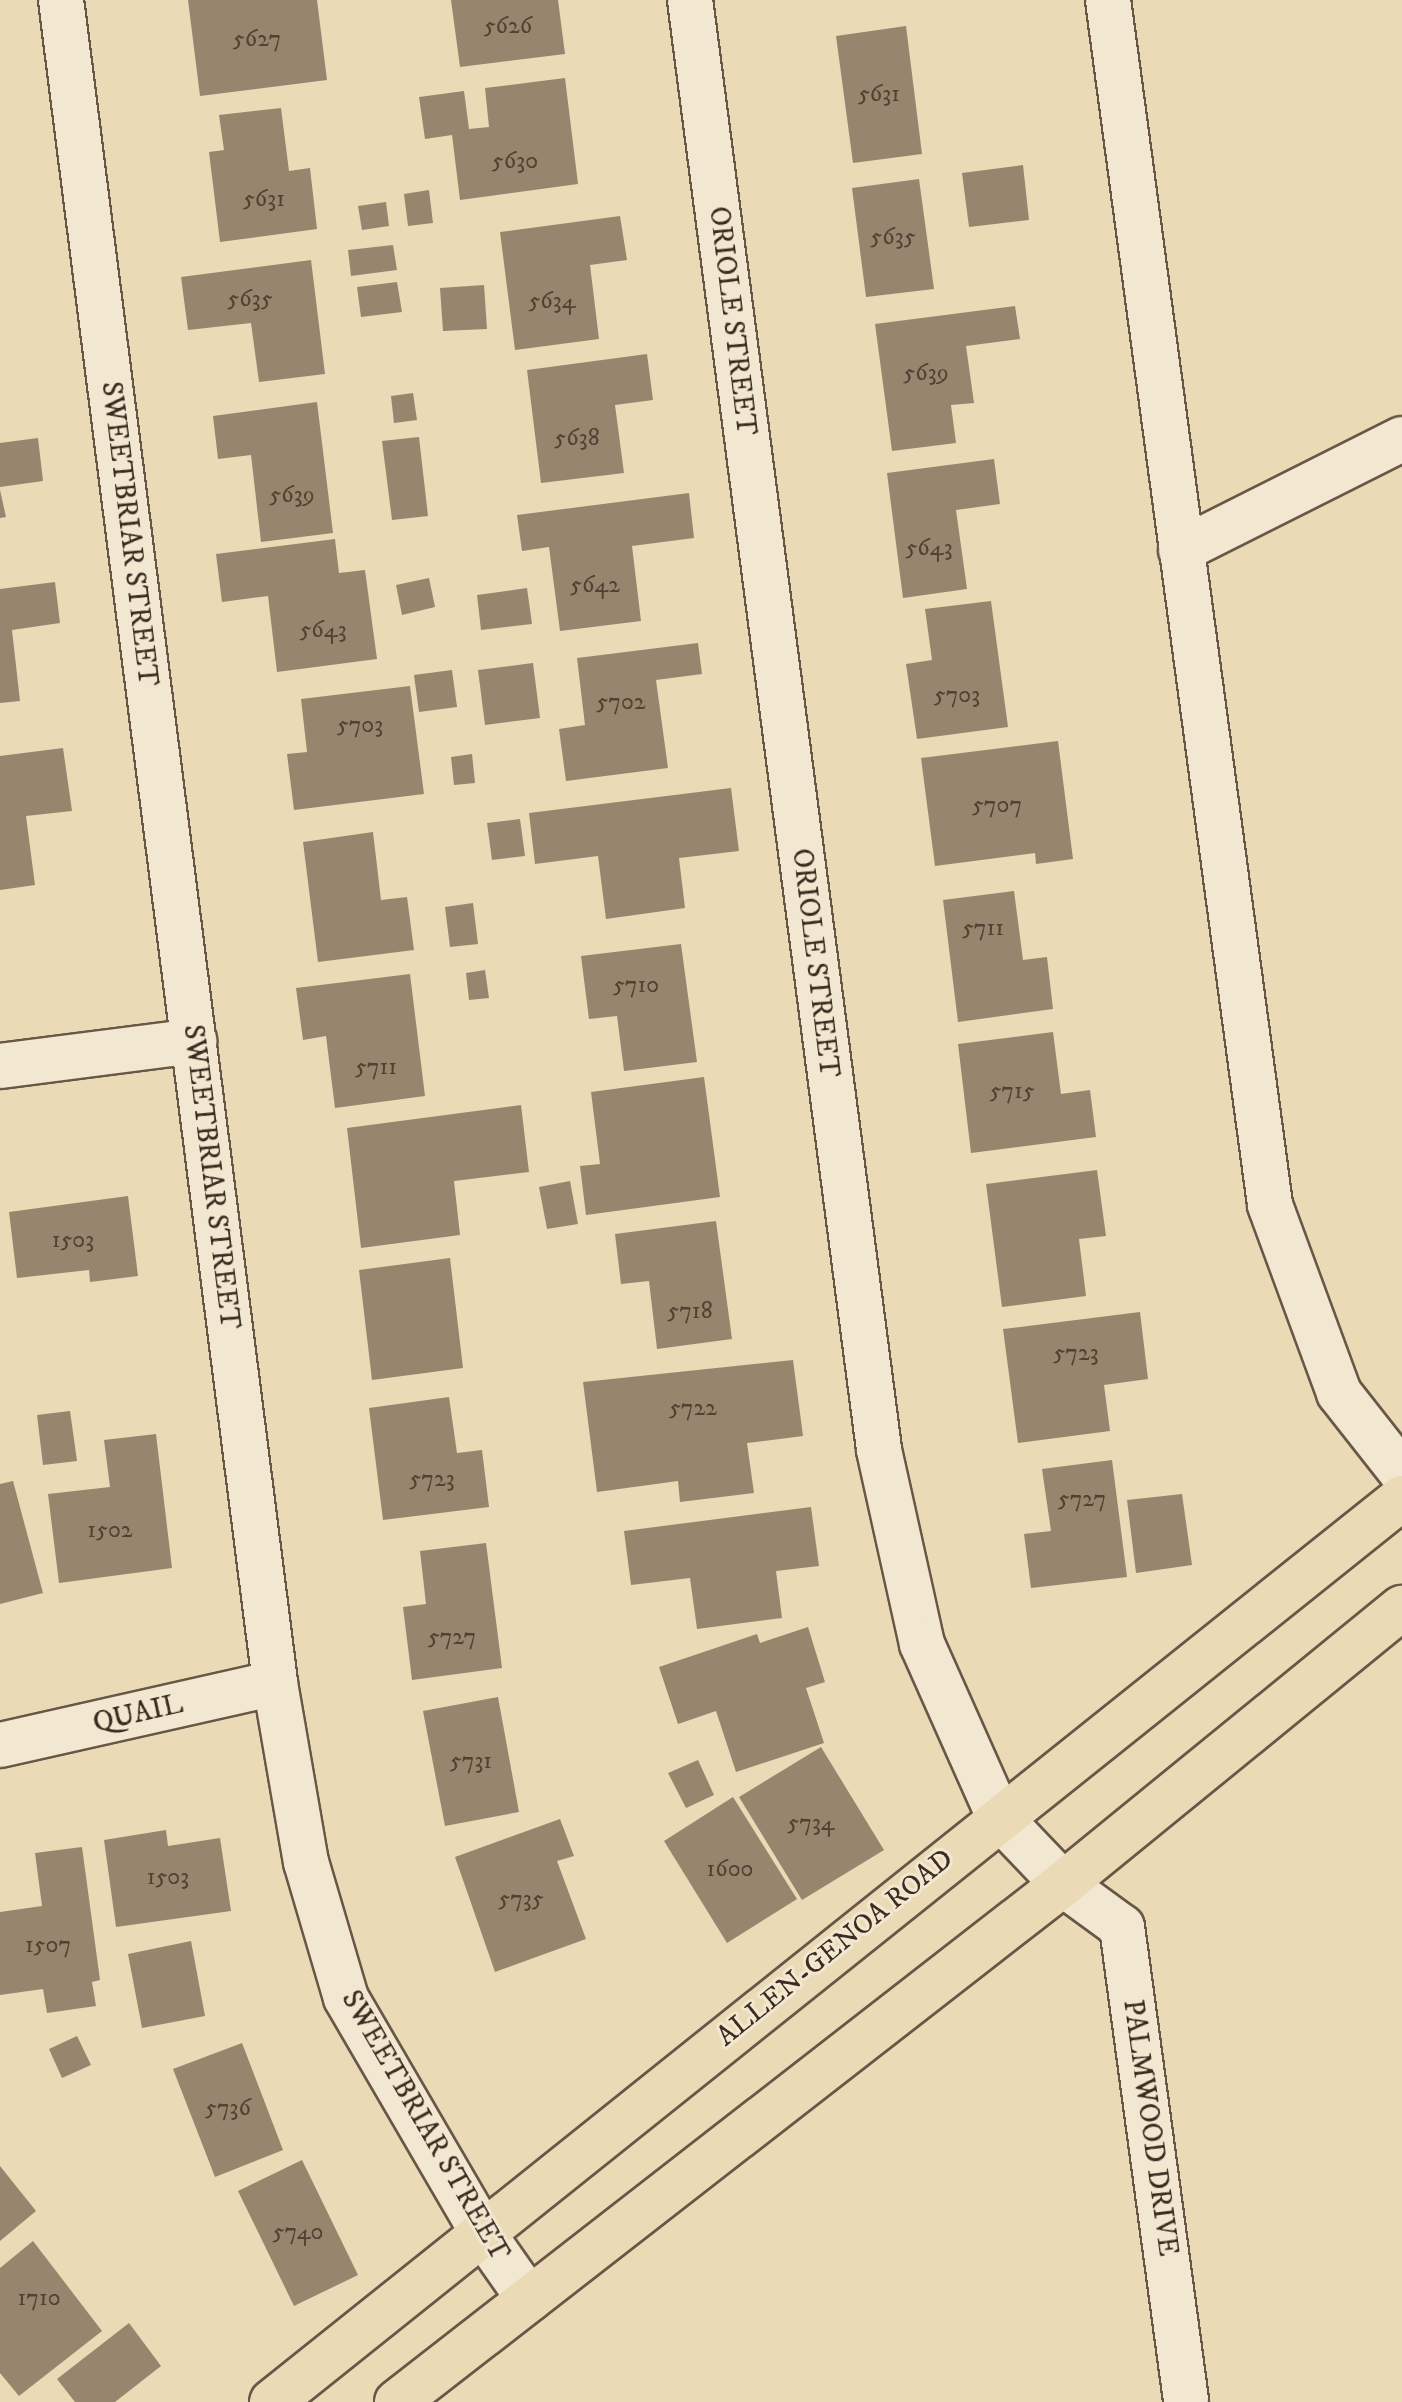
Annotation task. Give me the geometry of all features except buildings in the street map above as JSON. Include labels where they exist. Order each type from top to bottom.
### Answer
[{"type":"main road","name":"ALLEN-GENOA ROAD","points":[[272,2402],[999,1817],[1402,1498]]},
{"type":"main road","points":[[417,2394],[529,2299],[1063,1884],[1402,1608]]},
{"type":"street","name":"SWEETBRIAR STREET","points":[[61,0],[275,1683],[306,1862],[346,1998],[482,2232],[529,2299]]},
{"type":"street","name":"ORIOLE STREET","points":[[690,0],[879,1450],[922,1644],[999,1817],[1063,1884]]},
{"type":"street","points":[[1108,0],[1270,1205],[1339,1393],[1402,1473]]},
{"type":"street","points":[[1181,550],[1402,439]]},
{"type":"street","points":[[0,1066],[194,1041]]},
{"type":"street","name":"QUAIL","points":[[0,1745],[275,1683]]},
{"type":"street","name":"PALMWOOD DRIVE","points":[[1063,1884],[1122,1927],[1186,2402]]}]
